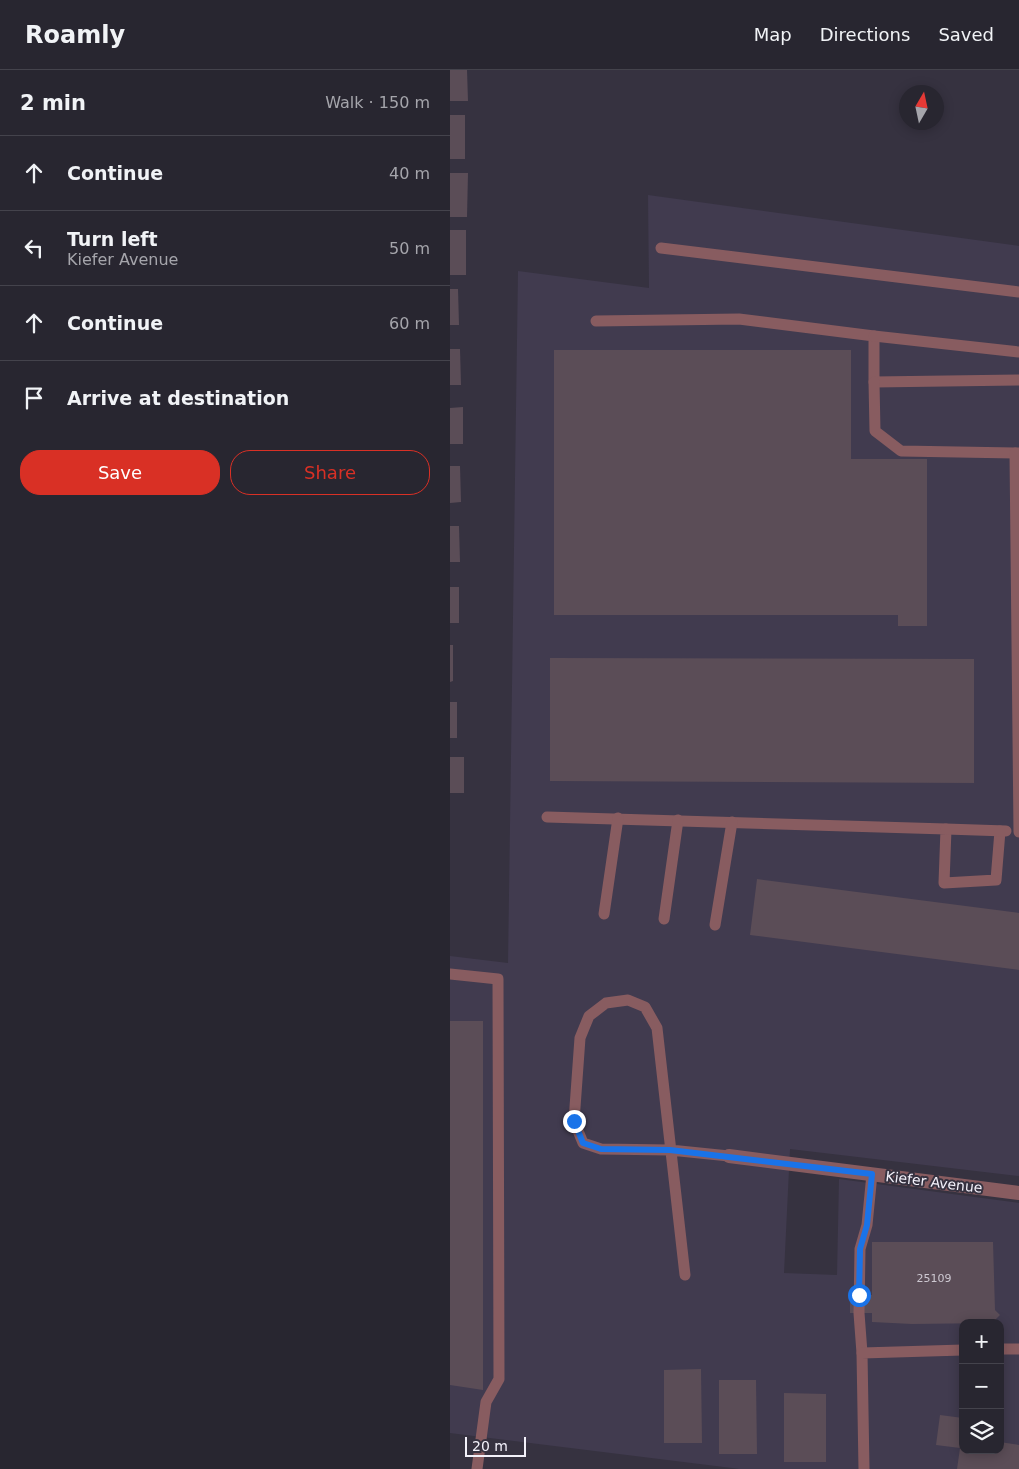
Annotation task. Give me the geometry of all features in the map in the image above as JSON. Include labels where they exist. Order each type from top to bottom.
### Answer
[{"type":"street","name":"Kiefer Avenue","points":[[729,1156],[1019,1192]]},
{"type":"lane","points":[[661,248],[1019,292]]},
{"type":"lane","points":[[596,322],[739,320],[1019,352]]},
{"type":"lane","points":[[547,817],[1018,832],[1017,453],[901,450],[875,432],[874,336]]},
{"type":"lane","points":[[874,382],[1019,380]]},
{"type":"lane","points":[[604,914],[618,818]]},
{"type":"lane","points":[[664,919],[678,820]]},
{"type":"lane","points":[[715,925],[732,822]]},
{"type":"lane","points":[[946,829],[944,883],[996,880],[1000,831]]},
{"type":"lane","points":[[450,974],[498,980],[499,1379],[486,1402],[477,1469]]},
{"type":"lane","points":[[685,1275],[670,1150],[657,1028],[644,1008],[628,1000],[606,1003],[589,1016],[580,1038],[574,1121],[583,1143],[601,1149],[670,1150],[729,1156]]},
{"type":"lane","points":[[864,1469],[862,1353],[859,1312],[860,1249],[867,1225],[872,1174]]},
{"type":"lane","points":[[1004,1349],[1019,1349]]},
{"type":"lane","points":[[862,1353],[959,1350]]},
{"type":"shaded area","points":[[648,195],[1019,246],[1019,1176],[790,1149],[784,1273],[837,1275],[839,1179],[1019,1203],[1019,1469],[740,1469],[450,1433],[450,956],[508,963],[518,271],[649,288]]},
{"type":"building","points":[[450,70],[467,70],[468,101],[450,101]]},
{"type":"building","points":[[450,115],[465,115],[465,159],[450,159]]},
{"type":"building","points":[[450,173],[468,173],[467,217],[450,217]]},
{"type":"building","points":[[450,230],[466,230],[466,275],[450,275]]},
{"type":"building","points":[[450,289],[458,289],[459,325],[450,325]]},
{"type":"building","points":[[450,349],[460,349],[461,385],[450,385]]},
{"type":"building","points":[[554,350],[851,350],[851,459],[927,459],[927,626],[898,626],[898,615],[554,615]]},
{"type":"building","points":[[463,407],[463,444],[450,444],[450,408]]},
{"type":"building","points":[[450,466],[460,466],[461,502],[450,503]]},
{"type":"building","points":[[450,526],[459,526],[460,562],[450,562]]},
{"type":"building","points":[[450,587],[459,587],[459,623],[450,623]]},
{"type":"building","points":[[450,645],[453,645],[453,681],[450,682]]},
{"type":"building","points":[[550,658],[974,659],[974,783],[550,781]]},
{"type":"building","points":[[450,702],[457,702],[457,738],[450,738]]},
{"type":"building","points":[[450,757],[464,757],[464,793],[450,793]]},
{"type":"building","points":[[757,879],[1019,913],[1019,970],[750,935]]},
{"type":"building","points":[[450,1021],[483,1021],[483,1390],[450,1385]]},
{"type":"building","points":[[872,1242],[993,1242],[995,1310],[1000,1315],[996,1319],[959,1319],[959,1323],[912,1324],[872,1322],[872,1313],[850,1313],[850,1295],[872,1295]]},
{"type":"building","points":[[701,1369],[702,1443],[664,1443],[664,1370]]},
{"type":"building","points":[[719,1380],[756,1380],[757,1454],[719,1454]]},
{"type":"building","points":[[784,1393],[826,1394],[826,1462],[784,1462]]},
{"type":"building","points":[[940,1415],[959,1417],[959,1448],[936,1445]]},
{"type":"building","points":[[1004,1443],[1019,1445],[1019,1469],[957,1469],[959,1454],[1004,1454]]},
{"type":"route","points":[[574,1121],[583,1143],[601,1149],[670,1150],[872,1174],[867,1225],[860,1249],[859,1295]]}]
